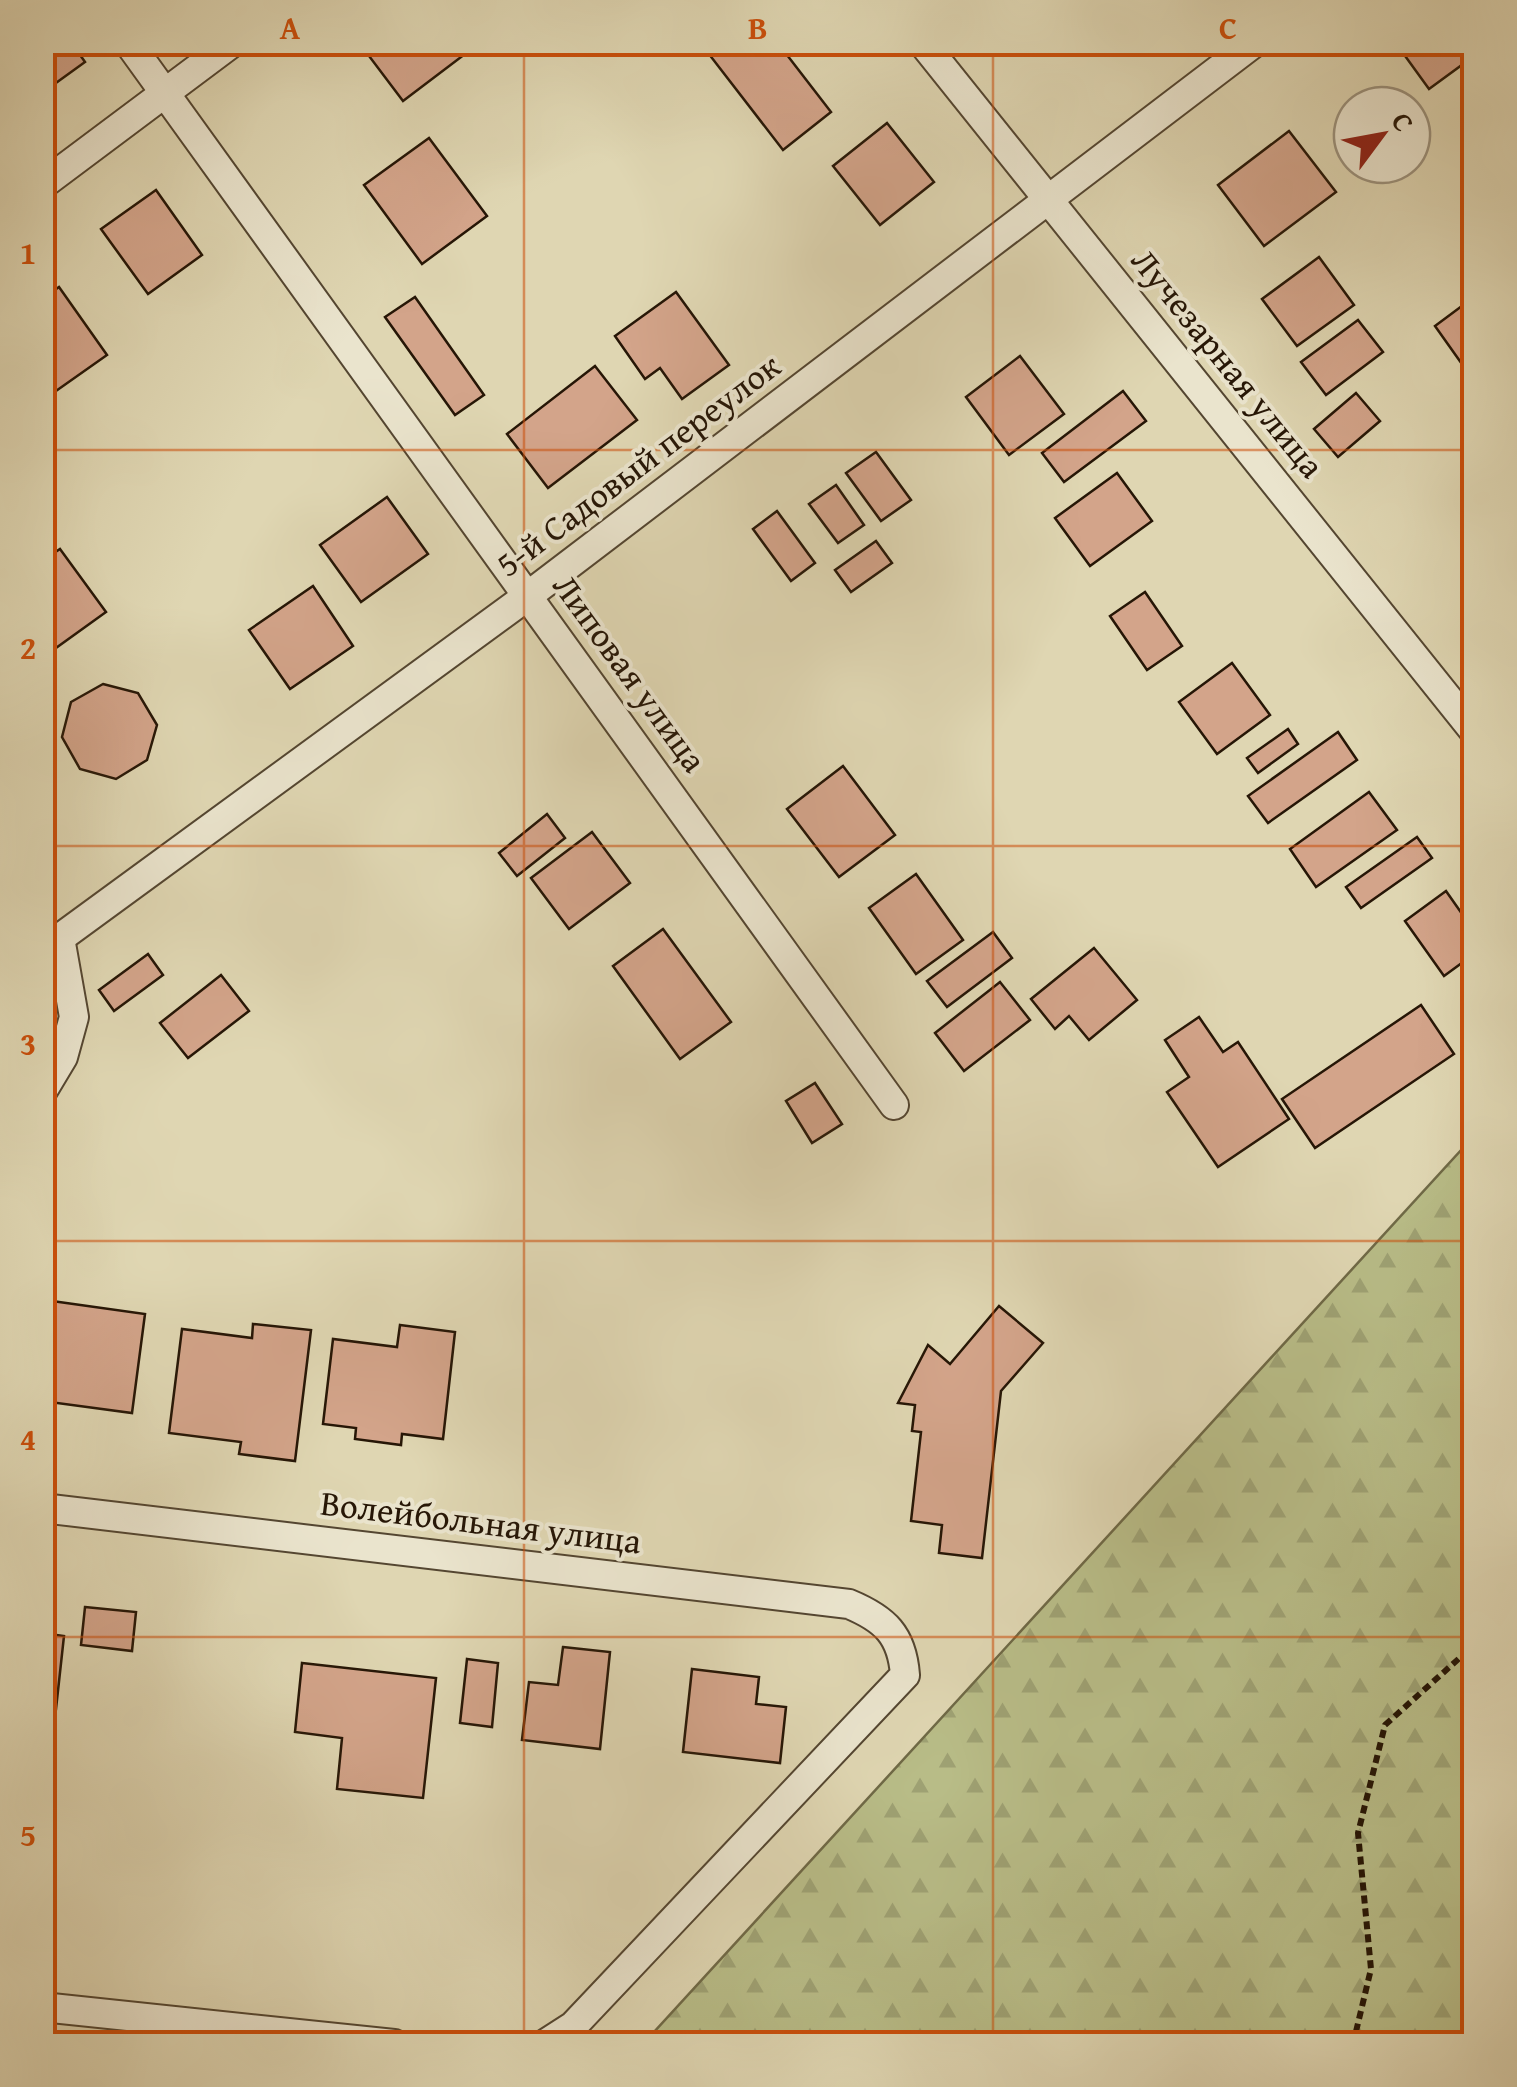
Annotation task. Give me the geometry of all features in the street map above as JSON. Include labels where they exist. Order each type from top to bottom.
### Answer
[{"type":"street","name":"Липовая улица","points":[[128,42],[894,1105]]},
{"type":"street","points":[[42,185],[232,42]]},
{"type":"street","name":"Лучезарная улица","points":[[922,42],[1474,731]]},
{"type":"street","name":"5-й Садовый переулок","points":[[51,938],[529,596],[1255,42]]},
{"type":"street","points":[[42,1092],[63,1057],[74,1017],[51,938]]},
{"type":"street","name":"Волейбольная улица","points":[[42,1508],[849,1604],[869,1612],[898,1639],[905,1674],[573,2026],[545,2044]]},
{"type":"street","points":[[42,2007],[394,2044]]},
{"type":"path","points":[[1353,2044],[1371,1969],[1358,1834],[1385,1725],[1474,1646]]},
{"type":"green space","points":[[1474,1136],[1474,2044],[643,2044]]},
{"type":"building","points":[[42,42],[71,42],[85,62],[42,93]]},
{"type":"building","points":[[370,42],[463,42],[469,51],[403,101],[363,48]]},
{"type":"building","points":[[713,42],[777,42],[831,112],[783,150],[705,49]]},
{"type":"building","points":[[1066,42],[1091,42],[1076,55]]},
{"type":"building","points":[[1395,42],[1474,42],[1474,56],[1432,87],[1426,85]]},
{"type":"building","points":[[887,123],[934,182],[880,225],[833,166]]},
{"type":"building","points":[[1289,131],[1336,192],[1264,246],[1218,185]]},
{"type":"building","points":[[429,138],[487,216],[422,264],[364,185]]},
{"type":"building","points":[[156,190],[202,255],[148,294],[101,229]]},
{"type":"building","points":[[1319,257],[1354,305],[1297,346],[1262,299]]},
{"type":"building","points":[[59,287],[107,355],[46,398],[42,392],[42,299]]},
{"type":"building","points":[[676,292],[729,365],[682,399],[660,368],[645,379],[615,336]]},
{"type":"building","points":[[415,297],[484,395],[455,415],[385,317]]},
{"type":"building","points":[[1474,297],[1474,381],[1435,326]]},
{"type":"building","points":[[1358,320],[1383,352],[1326,395],[1301,362]]},
{"type":"building","points":[[1020,356],[1064,414],[1009,455],[966,397]]},
{"type":"building","points":[[595,366],[637,420],[548,488],[507,434]]},
{"type":"building","points":[[1123,391],[1146,421],[1064,482],[1042,453]]},
{"type":"building","points":[[1356,393],[1380,421],[1338,457],[1314,429]]},
{"type":"building","points":[[876,452],[911,500],[881,521],[846,473]]},
{"type":"building","points":[[1117,473],[1152,521],[1090,566],[1055,518]]},
{"type":"building","points":[[836,485],[864,525],[838,543],[809,504]]},
{"type":"building","points":[[387,497],[428,554],[361,602],[320,545]]},
{"type":"building","points":[[777,511],[815,563],[791,581],[753,529]]},
{"type":"building","points":[[876,541],[892,563],[851,592],[835,570]]},
{"type":"building","points":[[60,549],[106,612],[42,658],[42,561]]},
{"type":"building","points":[[313,586],[353,646],[290,689],[249,630]]},
{"type":"building","points":[[1145,592],[1182,646],[1147,670],[1110,616]]},
{"type":"building","points":[[1232,663],[1270,715],[1217,754],[1179,702]]},
{"type":"building","points":[[103,684],[138,693],[157,725],[147,760],[116,779],[80,769],[62,737],[71,702]]},
{"type":"building","points":[[1288,729],[1298,744],[1258,773],[1247,758]]},
{"type":"building","points":[[1338,732],[1357,760],[1268,823],[1248,796]]},
{"type":"building","points":[[843,766],[895,835],[839,877],[787,809]]},
{"type":"building","points":[[1369,792],[1397,830],[1316,887],[1290,849]]},
{"type":"building","points":[[547,814],[565,838],[517,876],[499,853]]},
{"type":"building","points":[[592,832],[630,883],[569,929],[531,878]]},
{"type":"building","points":[[1417,837],[1432,858],[1361,908],[1346,887]]},
{"type":"building","points":[[916,874],[963,940],[916,974],[869,908]]},
{"type":"building","points":[[1446,891],[1474,931],[1474,954],[1444,976],[1405,921]]},
{"type":"building","points":[[663,929],[731,1022],[680,1059],[613,966]]},
{"type":"building","points":[[993,932],[1012,958],[947,1007],[927,981]]},
{"type":"building","points":[[1094,948],[1137,1000],[1089,1040],[1069,1016],[1055,1029],[1031,999]]},
{"type":"building","points":[[148,954],[163,975],[114,1011],[99,990]]},
{"type":"building","points":[[221,975],[249,1011],[188,1058],[160,1023]]},
{"type":"building","points":[[1000,982],[1030,1020],[964,1071],[935,1033]]},
{"type":"building","points":[[1421,1005],[1454,1054],[1315,1148],[1282,1099]]},
{"type":"building","points":[[1199,1017],[1223,1052],[1238,1042],[1289,1119],[1218,1167],[1167,1092],[1189,1077],[1165,1040]]},
{"type":"building","points":[[815,1083],[842,1124],[812,1143],[786,1101]]},
{"type":"building","points":[[52,1301],[145,1314],[132,1413],[42,1401]]},
{"type":"building","points":[[999,1306],[1043,1343],[1001,1391],[982,1558],[939,1553],[942,1525],[911,1521],[921,1432],[912,1431],[915,1405],[898,1403],[928,1345],[950,1364]]},
{"type":"building","points":[[253,1324],[311,1330],[295,1461],[239,1454],[241,1442],[169,1433],[182,1329],[252,1338]]},
{"type":"building","points":[[400,1325],[455,1332],[443,1439],[402,1434],[401,1445],[355,1439],[356,1428],[323,1424],[333,1339],[397,1347]]},
{"type":"building","points":[[85,1607],[136,1612],[132,1651],[81,1645]]},
{"type":"building","points":[[42,1633],[64,1636],[56,1709],[42,1707]]},
{"type":"building","points":[[563,1647],[610,1652],[600,1749],[522,1740],[529,1682],[558,1685]]},
{"type":"building","points":[[467,1659],[498,1663],[492,1727],[460,1723]]},
{"type":"building","points":[[302,1663],[436,1678],[423,1798],[337,1789],[342,1738],[295,1732]]},
{"type":"building","points":[[692,1669],[759,1677],[756,1704],[786,1707],[780,1763],[683,1752]]}]
